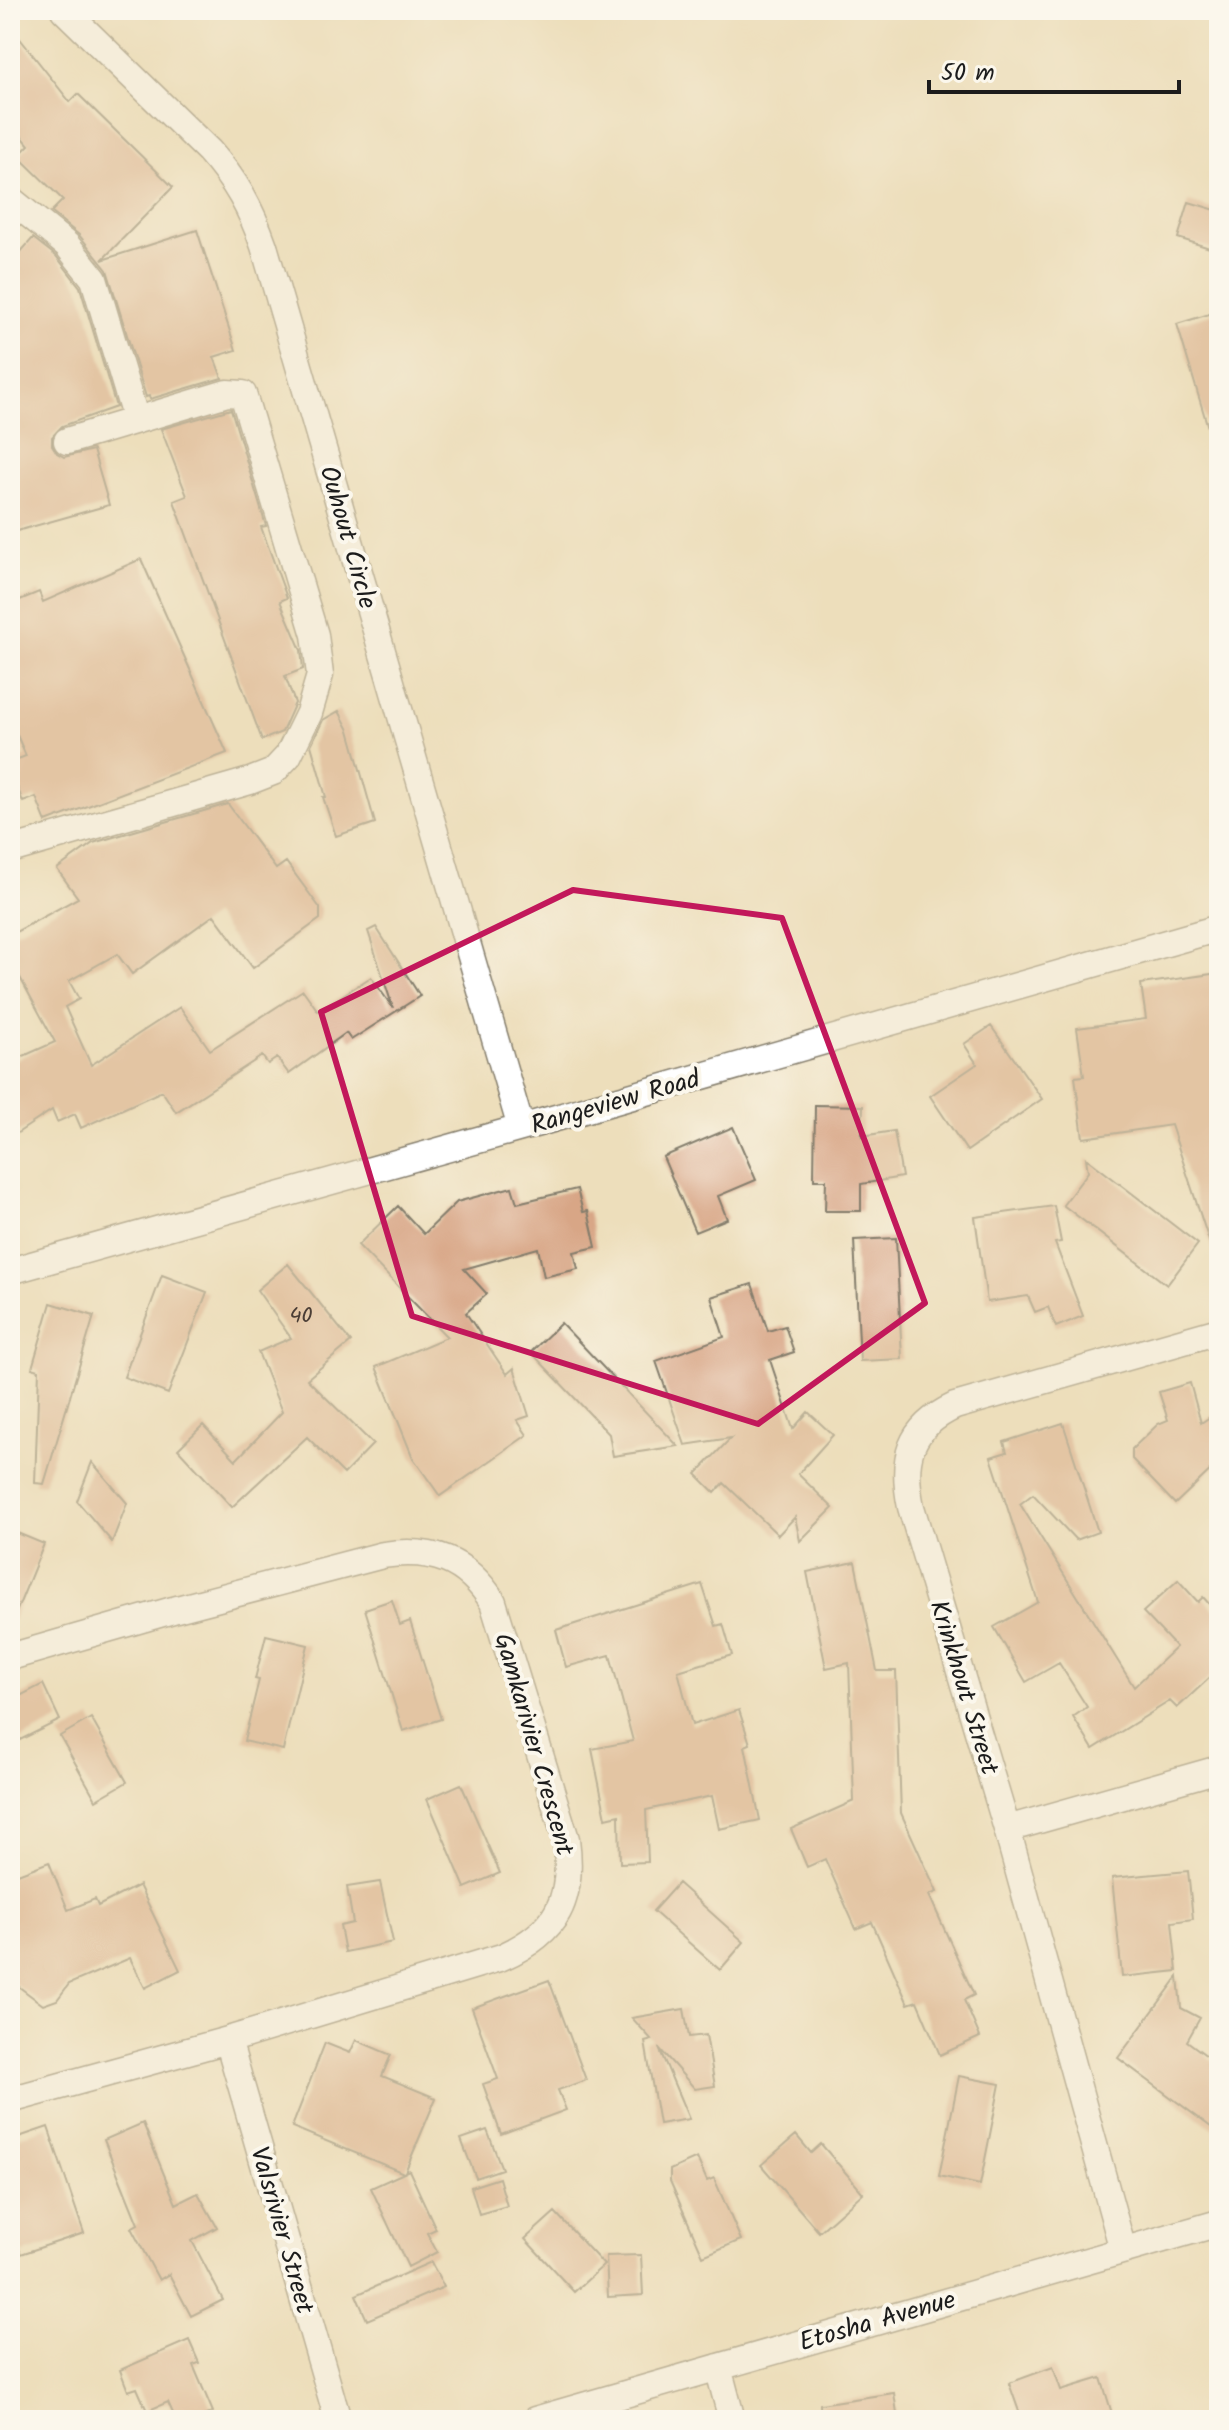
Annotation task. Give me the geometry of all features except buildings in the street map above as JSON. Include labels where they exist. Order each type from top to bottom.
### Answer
[{"type":"street","name":"Ouhout Circle","points":[[64,10],[209,151],[229,173],[251,210],[521,1128]]},
{"type":"street","points":[[10,199],[67,245],[94,279],[136,420]]},
{"type":"street","points":[[10,850],[273,772],[288,756],[316,694],[320,675],[317,644],[246,398],[234,391],[67,441]]},
{"type":"street","name":"Rangeview Road","points":[[10,1271],[1219,928]]},
{"type":"street","name":"Krinkhout Street","points":[[1123,2250],[1007,1829],[907,1485],[913,1441],[927,1423],[955,1406],[1219,1331]]},
{"type":"street","name":"Gamkarivier Crescent","points":[[10,1657],[383,1555],[409,1551],[438,1557],[470,1572],[493,1602],[566,1839],[570,1869],[560,1909],[544,1931],[525,1947],[502,1957],[228,2040],[10,2100]]},
{"type":"street","points":[[1007,1829],[1219,1769]]},
{"type":"street","name":"Valsrivier Street","points":[[228,2040],[338,2420]]},
{"type":"street","name":"Etosha Avenue","points":[[535,2420],[1219,2223]]},
{"type":"street","points":[[718,2367],[732,2420]]},
{"type":"highlighted area","points":[[573,890],[782,918],[925,1303],[758,1424],[412,1316],[321,1012]]}]
